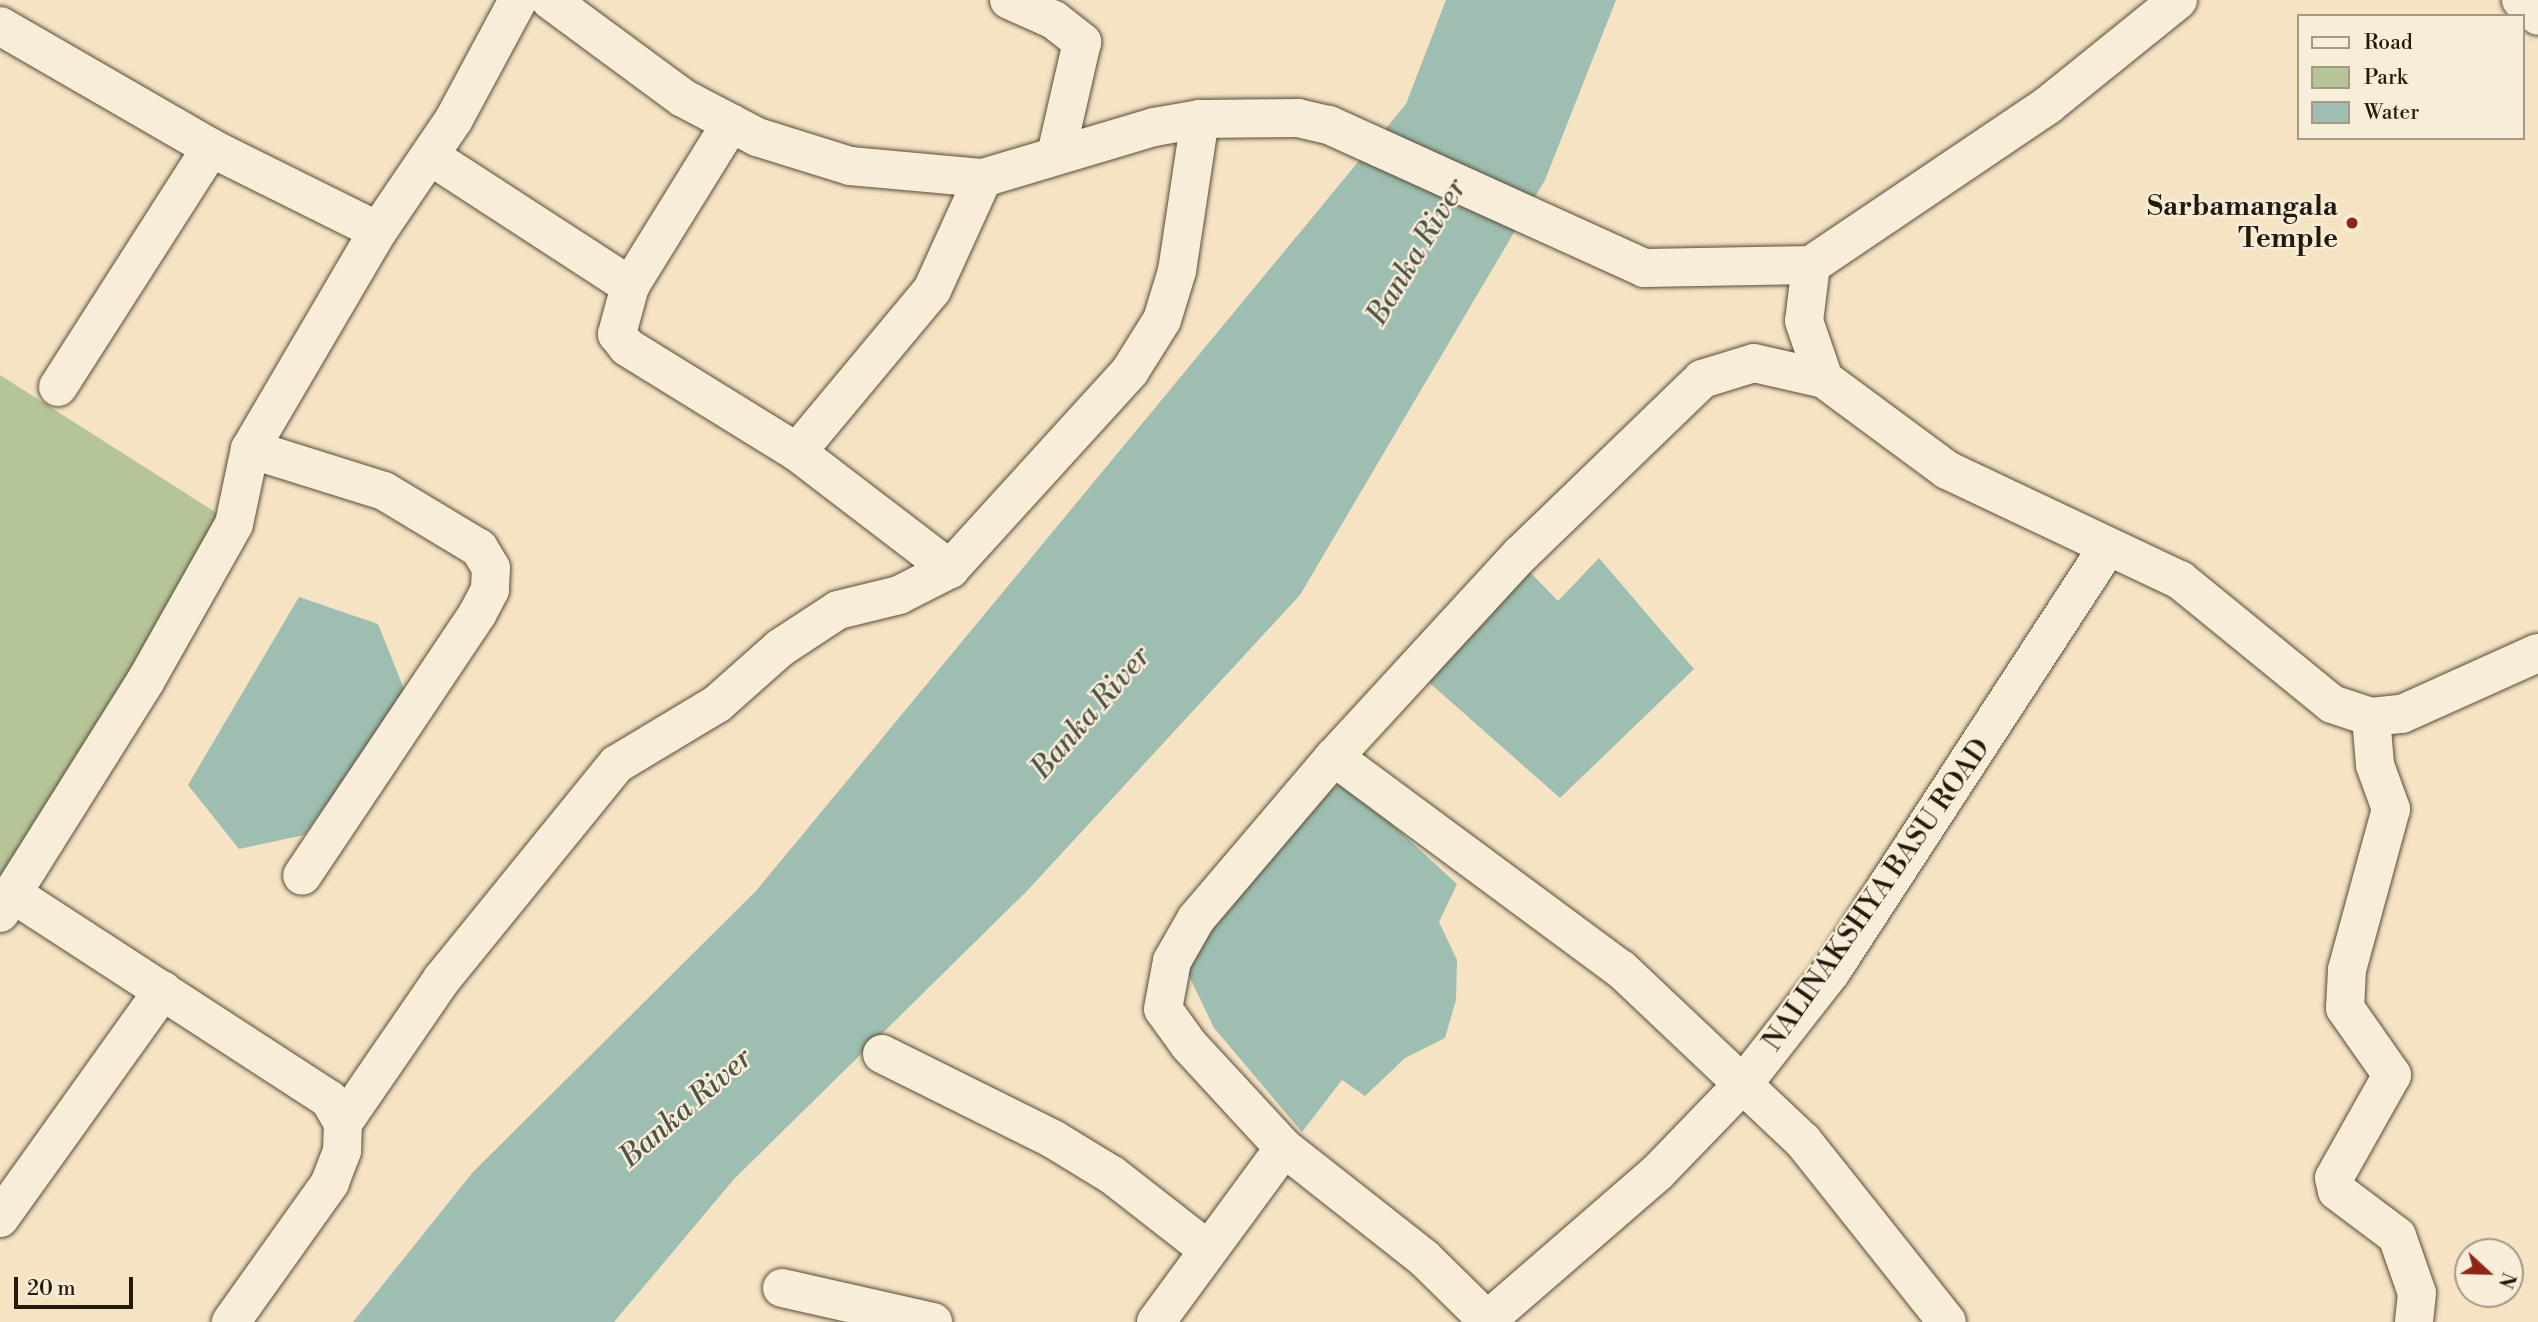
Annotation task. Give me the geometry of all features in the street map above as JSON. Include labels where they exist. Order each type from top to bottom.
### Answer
[{"type":"street","points":[[7,0],[0,25],[211,148],[378,231]]},
{"type":"street","points":[[231,1322],[330,1183],[342,1151],[343,1123],[329,1099],[163,990],[7,904],[234,524],[250,449],[378,231],[430,156],[518,0]]},
{"type":"street","points":[[550,0],[683,98],[731,123],[850,166],[983,178],[1056,155],[1200,119],[1297,118],[1329,125],[1644,268],[1811,265],[2048,105],[2178,0]]},
{"type":"street","points":[[1009,0],[1054,20],[1082,42],[1056,155]]},
{"type":"street","points":[[2521,0],[2538,16]]},
{"type":"street","points":[[343,1123],[442,979],[617,764],[717,704],[780,648],[838,610],[899,595],[950,569],[1130,371],[1162,320],[1177,271],[1200,119]]},
{"type":"street","points":[[731,123],[631,286],[617,318],[617,334],[627,347],[797,452],[950,569]]},
{"type":"street","points":[[58,387],[211,148]]},
{"type":"street","points":[[430,156],[631,286]]},
{"type":"street","points":[[797,452],[932,290],[983,178]]},
{"type":"street","points":[[1811,265],[1804,321],[1824,379]]},
{"type":"street","points":[[1486,1321],[1424,1258],[1284,1147],[1163,1009],[1172,961],[1196,919],[1334,757],[1520,555],[1702,379],[1754,363],[1824,379],[1947,470],[2107,548],[2180,580],[2315,693],[2371,717],[2402,714],[2538,653]]},
{"type":"street","points":[[250,449],[384,491],[479,548],[491,568],[490,590],[478,612],[302,876]]},
{"type":"street","name":"NALINAKSHYA BASU ROAD","points":[[1486,1321],[1657,1173],[1744,1083],[1831,972],[2107,548]]},
{"type":"street","points":[[2371,717],[2375,765],[2391,809],[2347,970],[2345,1008],[2392,1075],[2334,1178],[2337,1191],[2397,1236],[2417,1293],[2414,1322]]},
{"type":"street","points":[[1334,757],[1621,969],[1744,1083],[1860,1206],[1947,1322]]},
{"type":"street","points":[[0,1218],[163,990]]},
{"type":"street","points":[[882,1054],[1053,1139],[1112,1175],[1207,1249]]},
{"type":"street","points":[[1156,1322],[1284,1147]]},
{"type":"street","points":[[782,1288],[933,1322]]},
{"type":"green space","points":[[0,375],[234,524],[0,894]]},
{"type":"water","name":"Banka River","points":[[1446,0],[1616,0],[1545,180],[1300,595],[1026,892],[734,1179],[614,1322],[353,1322],[473,1172],[756,891],[1406,104]]},
{"type":"water","points":[[1599,558],[1694,669],[1560,798],[1424,678],[1526,568],[1558,601]]},
{"type":"water","points":[[299,597],[378,624],[406,694],[304,835],[239,849],[188,785]]},
{"type":"water","points":[[1346,782],[1457,884],[1439,922],[1457,960],[1456,1000],[1445,1038],[1405,1058],[1365,1096],[1342,1080],[1302,1132],[1214,1028],[1182,961],[1319,795]]},
{"type":"place","name":"Sarbamangala Temple","points":[[2352,223]]}]
